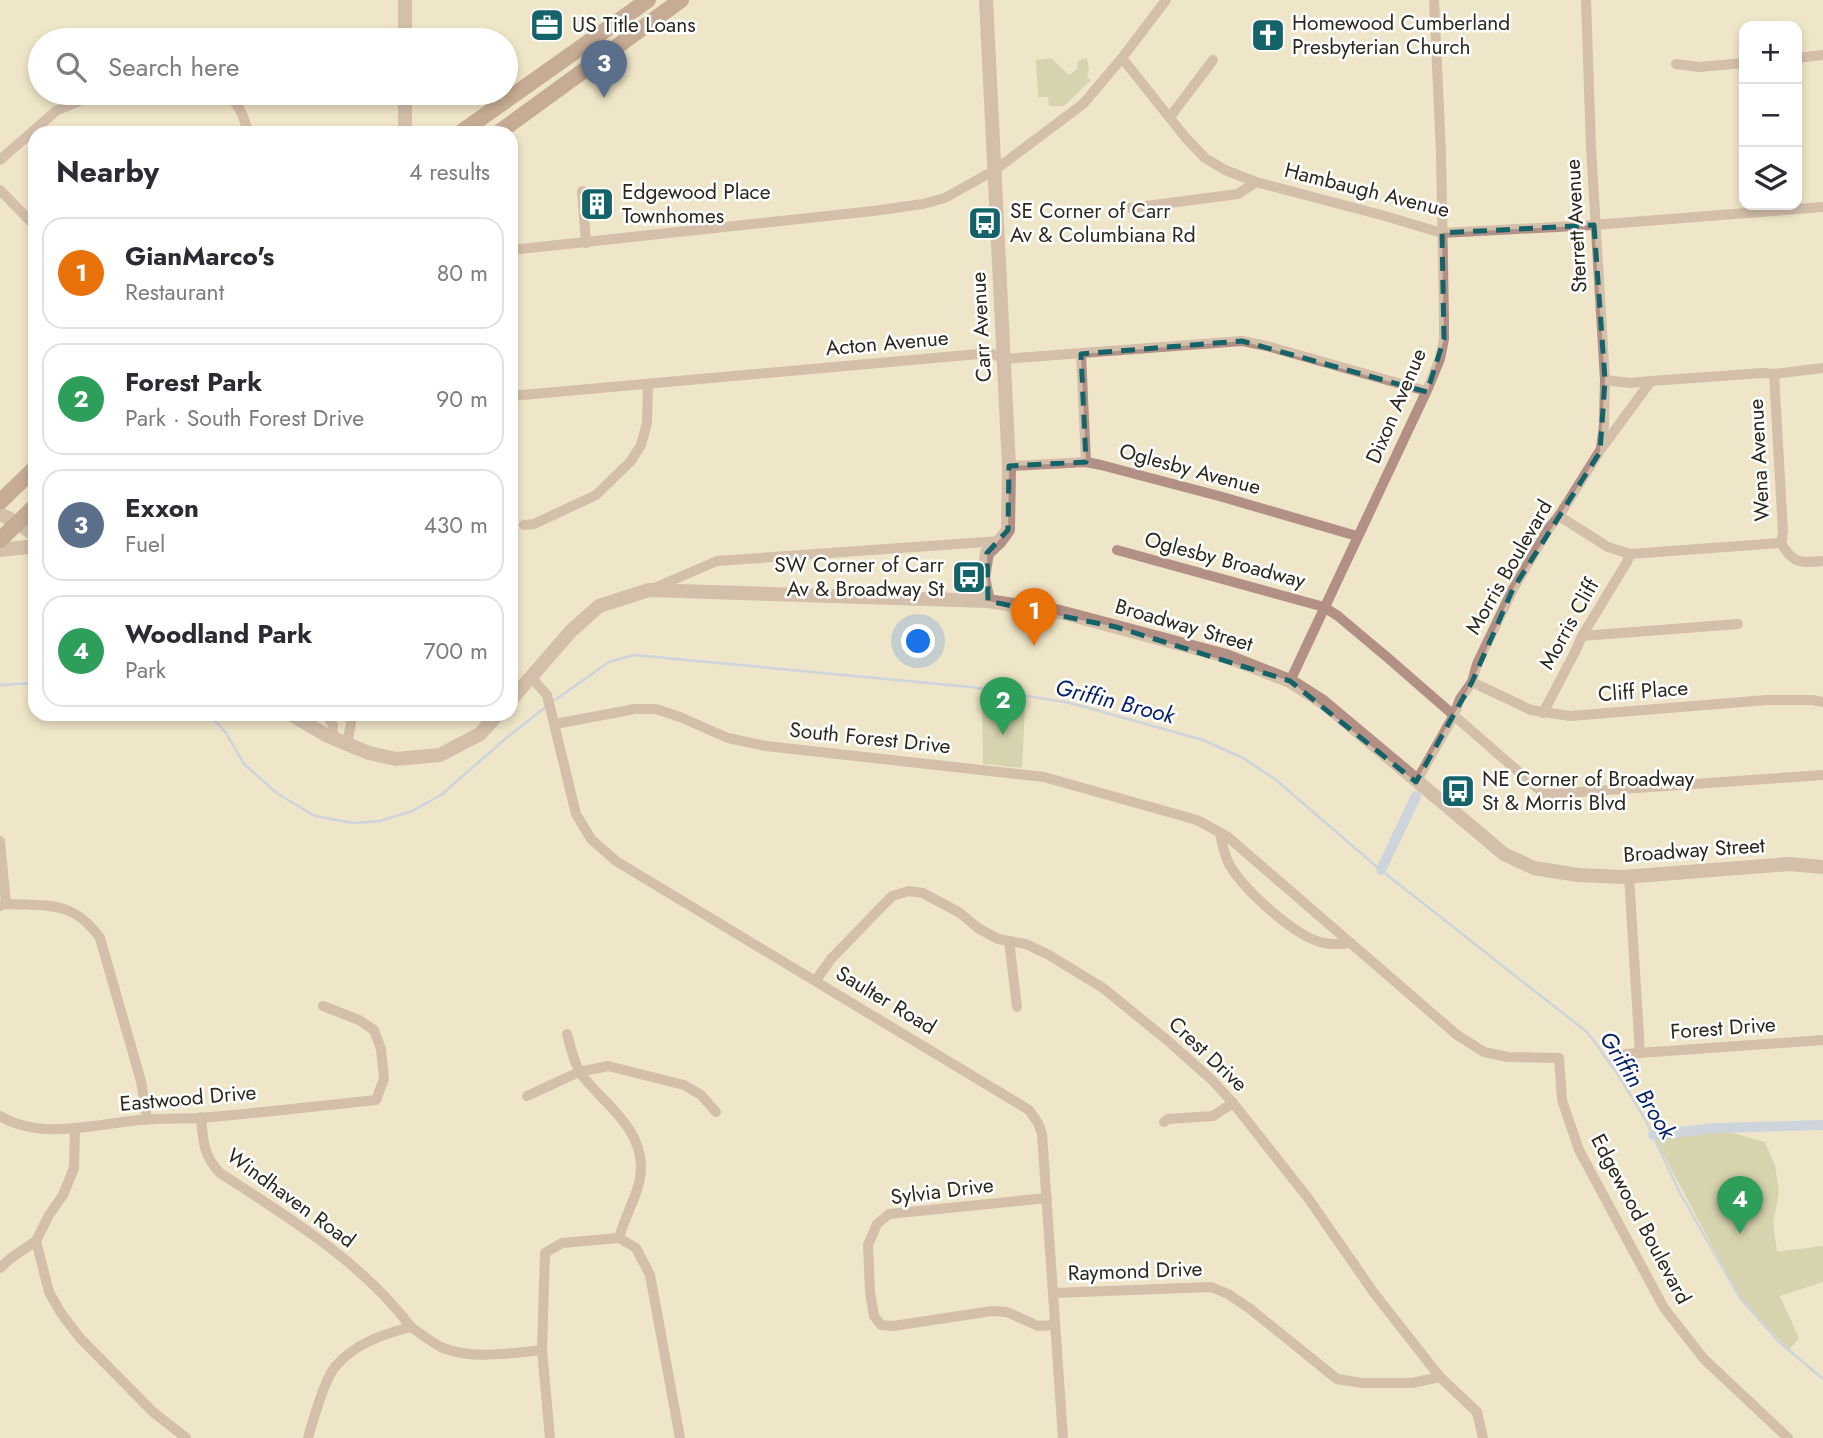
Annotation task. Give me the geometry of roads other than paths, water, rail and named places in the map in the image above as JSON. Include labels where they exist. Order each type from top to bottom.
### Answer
[{"type":"main road","points":[[518,92],[648,0]]},
{"type":"main road","points":[[508,126],[681,0]]},
{"type":"main road","points":[[470,126],[500,105]]},
{"type":"main road","points":[[0,502],[28,475]]},
{"type":"main road","points":[[0,540],[28,513]]},
{"type":"street","points":[[405,0],[405,28]]},
{"type":"street","name":"Carr Avenue","points":[[986,0],[1009,466],[1008,530],[987,553],[983,578],[988,601]]},
{"type":"street","points":[[518,249],[730,228],[923,204],[945,198],[995,170],[1083,104],[1166,0]]},
{"type":"street","name":"Dixon Avenue","points":[[1290,681],[1416,416],[1440,359],[1444,339],[1441,153],[1434,0]]},
{"type":"street","name":"Sterrett Avenue","points":[[1586,0],[1594,225],[1605,380],[1601,449]]},
{"type":"street","points":[[1802,57],[1823,55]]},
{"type":"street","name":"Hambaugh Avenue","points":[[1122,58],[1185,137],[1205,158],[1225,170],[1256,182],[1442,233],[1594,225],[1823,207]]},
{"type":"street","points":[[1170,117],[1213,60]]},
{"type":"street","points":[[1676,64],[1699,67],[1739,63]]},
{"type":"street","points":[[39,126],[56,111],[70,105]]},
{"type":"street","points":[[236,105],[242,111],[246,126]]},
{"type":"street","points":[[405,105],[405,126]]},
{"type":"street","points":[[0,160],[28,136]]},
{"type":"street","points":[[1131,208],[1238,194],[1256,182]]},
{"type":"street","points":[[0,190],[28,219]]},
{"type":"street","points":[[582,191],[586,243]]},
{"type":"street","name":"Acton Avenue","points":[[518,395],[990,353],[1004,359],[1242,341],[1426,391]]},
{"type":"street","points":[[1081,354],[1086,462]]},
{"type":"street","points":[[1605,380],[1630,383],[1774,374],[1823,368]]},
{"type":"street","name":"Wena Avenue","points":[[1774,374],[1783,531],[1781,543]]},
{"type":"street","name":"Morris Boulevard","points":[[1416,782],[1454,715],[1460,699],[1472,682],[1477,664],[1513,589],[1601,449],[1651,381]]},
{"type":"street","points":[[524,525],[534,524],[596,495],[631,461],[641,445],[647,423],[648,384]]},
{"type":"street","name":"Oglesby Avenue","points":[[1009,466],[1086,462],[1219,496],[1357,536]]},
{"type":"street","points":[[0,514],[28,530]]},
{"type":"street","points":[[1559,516],[1595,540],[1619,552],[1630,554],[1781,543],[1789,556],[1801,563],[1823,561]]},
{"type":"street","points":[[649,590],[717,561],[1000,541]]},
{"type":"street","points":[[0,550],[28,549]]},
{"type":"street","name":"Oglesby Broadway","points":[[1117,550],[1324,607]]},
{"type":"street","name":"Morris Cliff","points":[[1543,713],[1582,636],[1630,554]]},
{"type":"street","name":"Broadway Street","points":[[518,692],[571,631],[599,606],[649,590],[988,601],[1060,612],[1226,656],[1290,681],[1323,702],[1504,854],[1534,868],[1578,875],[1629,876],[1789,864],[1823,867]]},
{"type":"street","points":[[1324,607],[1338,616],[1543,793],[1823,775]]},
{"type":"street","points":[[1582,636],[1738,624]]},
{"type":"street","name":"Saulter Road","points":[[531,677],[547,695],[576,814],[591,839],[616,860],[1029,1110],[1042,1134],[1063,1438]]},
{"type":"street","name":"Cliff Place","points":[[1472,682],[1531,710],[1570,716],[1767,701],[1823,702]]},
{"type":"street","name":"South Forest Drive","points":[[554,719],[656,709],[728,738],[766,746],[1044,777],[1198,820],[1228,837],[1457,1035],[1484,1052],[1508,1057],[1559,1058]]},
{"type":"street","points":[[302,721],[332,738],[369,753],[396,759],[439,755],[480,734],[492,721]]},
{"type":"street","points":[[330,721],[333,725],[332,738]]},
{"type":"street","points":[[347,744],[351,721]]},
{"type":"street","points":[[1220,833],[1222,847],[1236,875],[1292,928],[1305,937],[1324,943],[1351,943]]},
{"type":"street","points":[[0,841],[3,905],[61,906],[90,924],[100,938],[141,1081],[147,1120]]},
{"type":"street","points":[[1629,876],[1640,1053]]},
{"type":"street","name":"Crest Drive","points":[[816,980],[831,959],[892,896],[909,891],[923,893],[960,913],[978,928],[998,939],[1026,944],[1049,955],[1103,988],[1185,1056],[1233,1103],[1308,1198],[1374,1293],[1440,1377],[1478,1412],[1483,1438]]},
{"type":"street","points":[[1009,941],[1017,1007]]},
{"type":"street","name":"Eastwood Drive","points":[[0,1116],[12,1123],[41,1129],[75,1128],[376,1100],[384,1079],[381,1049],[374,1030],[359,1020],[323,1006]]},
{"type":"street","points":[[567,1034],[579,1072],[623,1119],[638,1149],[641,1167],[636,1194],[622,1224],[619,1238]]},
{"type":"street","name":"Forest Drive","points":[[1625,1054],[1823,1040]]},
{"type":"street","name":"Edgewood Boulevard","points":[[1559,1058],[1562,1100],[1579,1150],[1664,1308],[1704,1359],[1788,1438]]},
{"type":"street","points":[[527,1096],[579,1072],[608,1066],[684,1085],[701,1095],[716,1112]]},
{"type":"street","points":[[1164,1122],[1168,1119],[1213,1116],[1233,1103]]},
{"type":"street","name":"Windhaven Road","points":[[201,1118],[203,1144],[210,1163],[220,1173],[300,1225],[343,1258],[394,1306],[411,1327],[441,1347],[459,1353],[478,1355],[542,1350]]},
{"type":"street","points":[[0,1268],[36,1241],[63,1195],[74,1168],[75,1128]]},
{"type":"street","name":"Sylvia Drive","points":[[1047,1198],[889,1214],[877,1224],[868,1245],[870,1292],[874,1316],[881,1325],[893,1326],[992,1311],[1007,1312],[1038,1326],[1055,1325]]},
{"type":"street","points":[[550,1438],[542,1350],[545,1253],[562,1243],[619,1238],[636,1248],[650,1275],[680,1438]]},
{"type":"street","points":[[36,1241],[50,1292],[61,1313],[80,1338],[153,1412],[186,1438]]},
{"type":"street","name":"Raymond Drive","points":[[1053,1293],[1211,1287],[1249,1308],[1337,1379],[1362,1383],[1412,1383],[1440,1377]]},
{"type":"street","points":[[308,1438],[317,1405],[333,1368],[354,1350],[383,1335],[411,1327]]},
{"type":"waterway","name":"Griffin Brook","points":[[552,702],[609,662],[634,655],[971,687],[1065,702],[1203,740],[1243,758],[1276,780],[1377,867],[1588,1033],[1645,1119],[1680,1193],[1740,1298],[1779,1342],[1823,1379]]},
{"type":"waterway","name":"Griffin Brook","points":[[0,685],[28,683]]},
{"type":"waterway","name":"Griffin Brook","points":[[215,721],[226,733],[244,764],[278,794],[315,816],[353,823],[380,821],[412,811],[441,795],[547,706]]},
{"type":"waterway","points":[[1381,870],[1416,796]]},
{"type":"waterway","points":[[1653,1135],[1716,1128],[1823,1125]]},
{"type":"place","name":"US Title Loans","points":[[547,25]]},
{"type":"place","name":"Homewood Cumberland Presbyterian Church","points":[[1268,35]]},
{"type":"place","name":"Exxon","points":[[604,98]]},
{"type":"place","name":"Edgewood Place Townhomes","points":[[597,204]]},
{"type":"place","name":"SE Corner of Carr Av & Columbiana Rd","points":[[985,223]]},
{"type":"place","name":"SW Corner of Carr Av & Broadway St","points":[[969,577]]},
{"type":"place","name":"GianMarco's","points":[[1034,646]]},
{"type":"place","name":"Forest Park","points":[[1003,735]]},
{"type":"place","name":"NE Corner of Broadway St & Morris Blvd","points":[[1458,791]]},
{"type":"place","name":"Woodland Park","points":[[1740,1234]]}]
